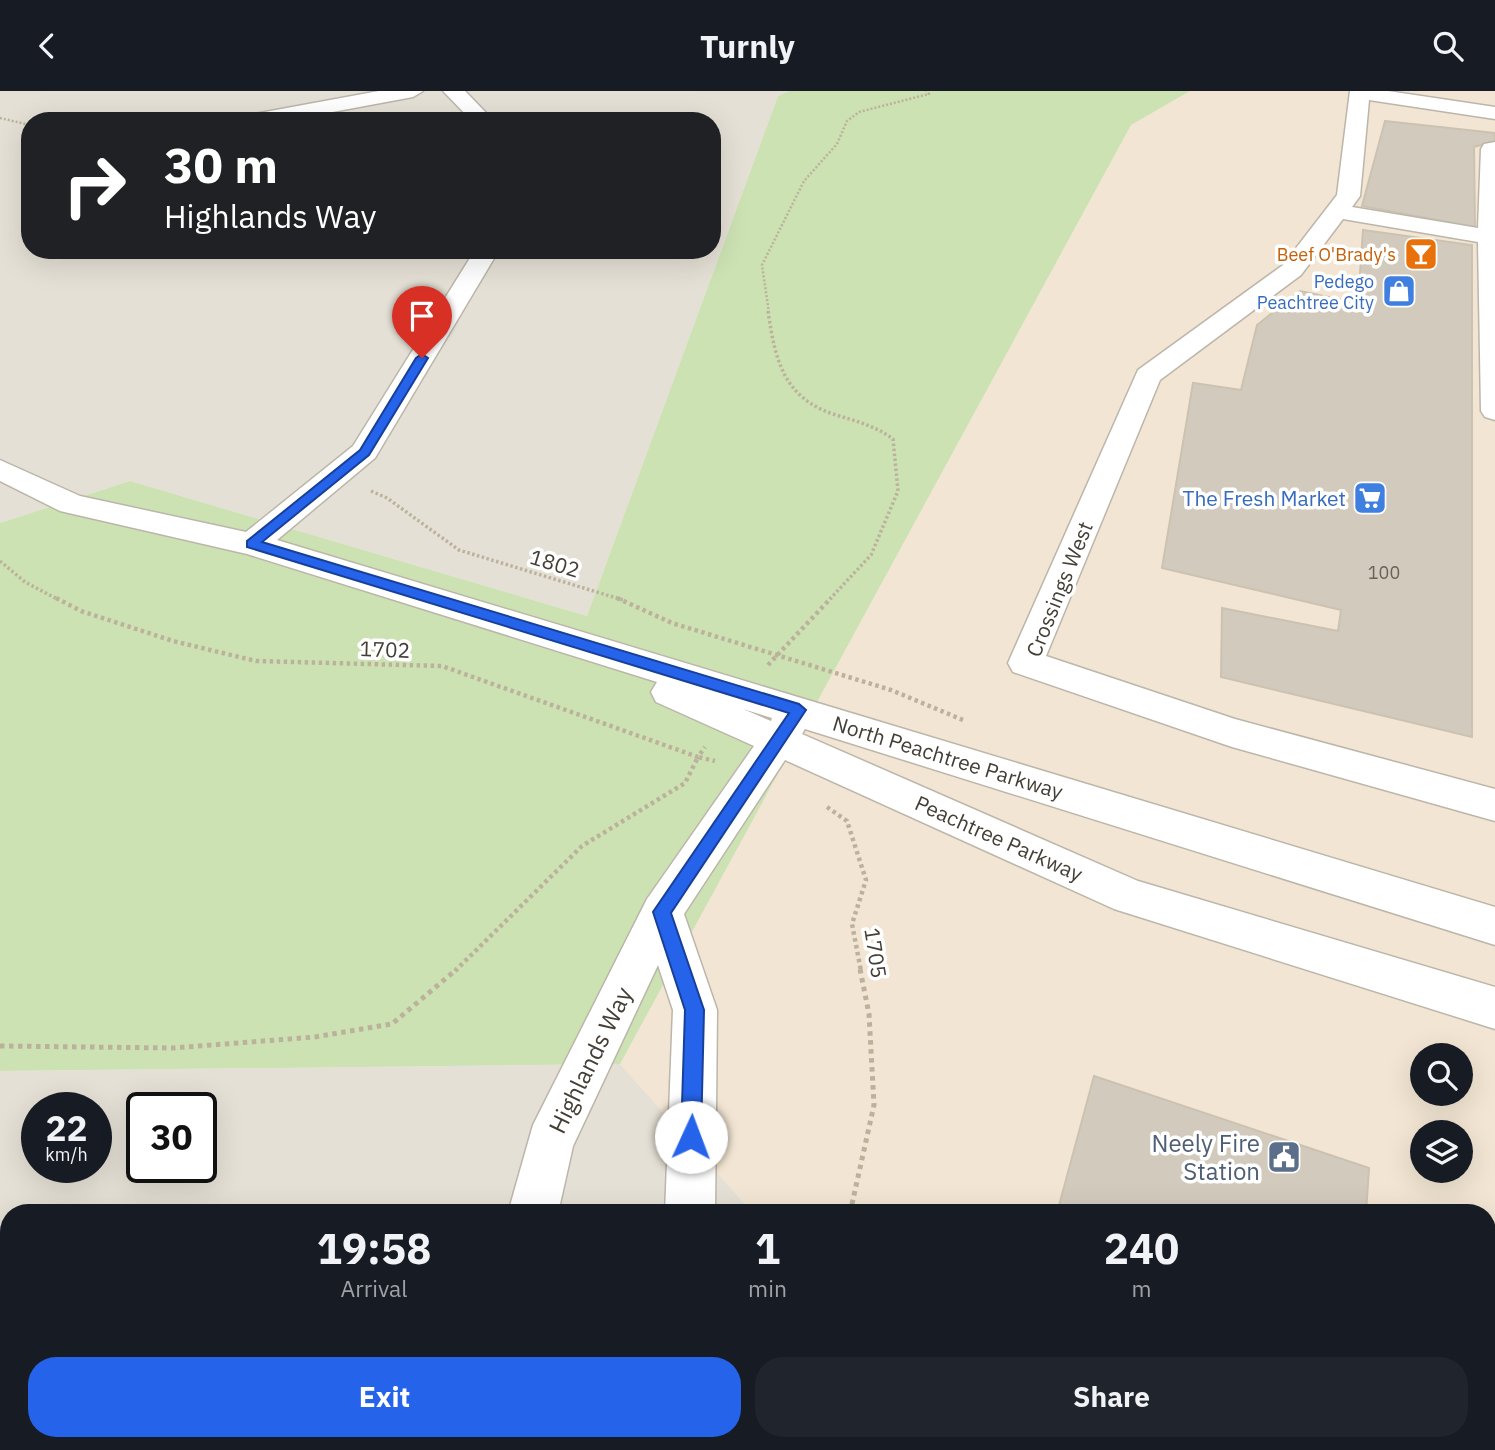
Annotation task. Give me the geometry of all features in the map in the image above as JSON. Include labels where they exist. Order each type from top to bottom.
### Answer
[{"type":"street","points":[[298,112],[413,91]]},
{"type":"street","points":[[453,91],[475,112]]},
{"type":"street","name":"Crossings West","points":[[1495,113],[1472,100],[1360,92],[1348,196],[1293,270],[1149,376],[1026,663],[1232,733],[1495,805]]},
{"type":"street","points":[[1495,149],[1492,149],[1490,237],[1495,411]]},
{"type":"street","points":[[1336,211],[1490,237]]},
{"type":"street","points":[[251,544],[364,452],[482,259]]},
{"type":"street","name":"North Peachtree Parkway","points":[[0,469],[71,504],[251,544],[520,625],[777,741],[1495,926]]},
{"type":"street","name":"Peachtree Parkway","points":[[520,625],[1129,896],[1495,1008]]},
{"type":"street","name":"Highlands Way","points":[[535,1204],[550,1142],[662,912],[696,867],[777,741]]},
{"type":"street","points":[[662,912],[695,1010],[690,1204]]},
{"type":"path","name":"1802","points":[[334,476],[387,498],[459,550],[627,601],[671,623],[779,654],[871,555],[898,491],[893,439],[877,427],[830,413],[803,400],[785,380],[772,338],[762,265],[804,181],[837,144],[848,121],[859,112],[929,94],[926,91]]},
{"type":"path","points":[[0,118],[21,123]]},
{"type":"path","name":"1702","points":[[0,561],[25,582],[80,611],[173,641],[256,660],[442,666],[698,757]]},
{"type":"path","points":[[0,1046],[173,1048],[315,1037],[392,1024],[447,979],[582,846],[685,783],[724,716]]},
{"type":"path","points":[[698,757],[777,741]]},
{"type":"path","name":"1705","points":[[824,804],[847,821],[866,880],[852,924],[869,1014],[874,1105],[852,1204]]},
{"type":"shaded area","points":[[0,91],[789,91],[778,96],[721,251],[721,112],[21,112],[21,259],[718,259],[587,616],[130,481],[0,523]]},
{"type":"shaded area","points":[[1190,91],[1495,91],[1495,1204],[745,1204],[620,1064],[1131,125]]},
{"type":"shaded area","points":[[620,1064],[745,1204],[0,1204],[0,1071]]},
{"type":"green space","points":[[789,91],[1190,91],[1131,125],[620,1064],[0,1071],[0,523],[130,481],[587,616],[718,259],[721,259],[721,251],[778,96]]},
{"type":"building","points":[[1385,121],[1495,133],[1495,141],[1474,147],[1475,227],[1362,206]]},
{"type":"building","points":[[1363,230],[1472,245],[1472,737],[1221,677],[1222,608],[1338,631],[1341,610],[1162,568],[1193,383],[1241,390],[1257,325],[1300,291],[1358,303]]},
{"type":"building","points":[[1094,1076],[1369,1168],[1367,1204],[1059,1204]]},
{"type":"place","name":"Beef O'Brady's","points":[[1421,254]]},
{"type":"place","name":"Pedego Peachtree City","points":[[1399,291]]},
{"type":"place","name":"The Fresh Market","points":[[1370,498]]},
{"type":"place","name":"Neely Fire Station","points":[[1284,1157]]},
{"type":"route","points":[[422,358],[364,452],[251,544],[799,710],[755,772],[696,867],[662,912],[695,1010],[691,1137]]}]
